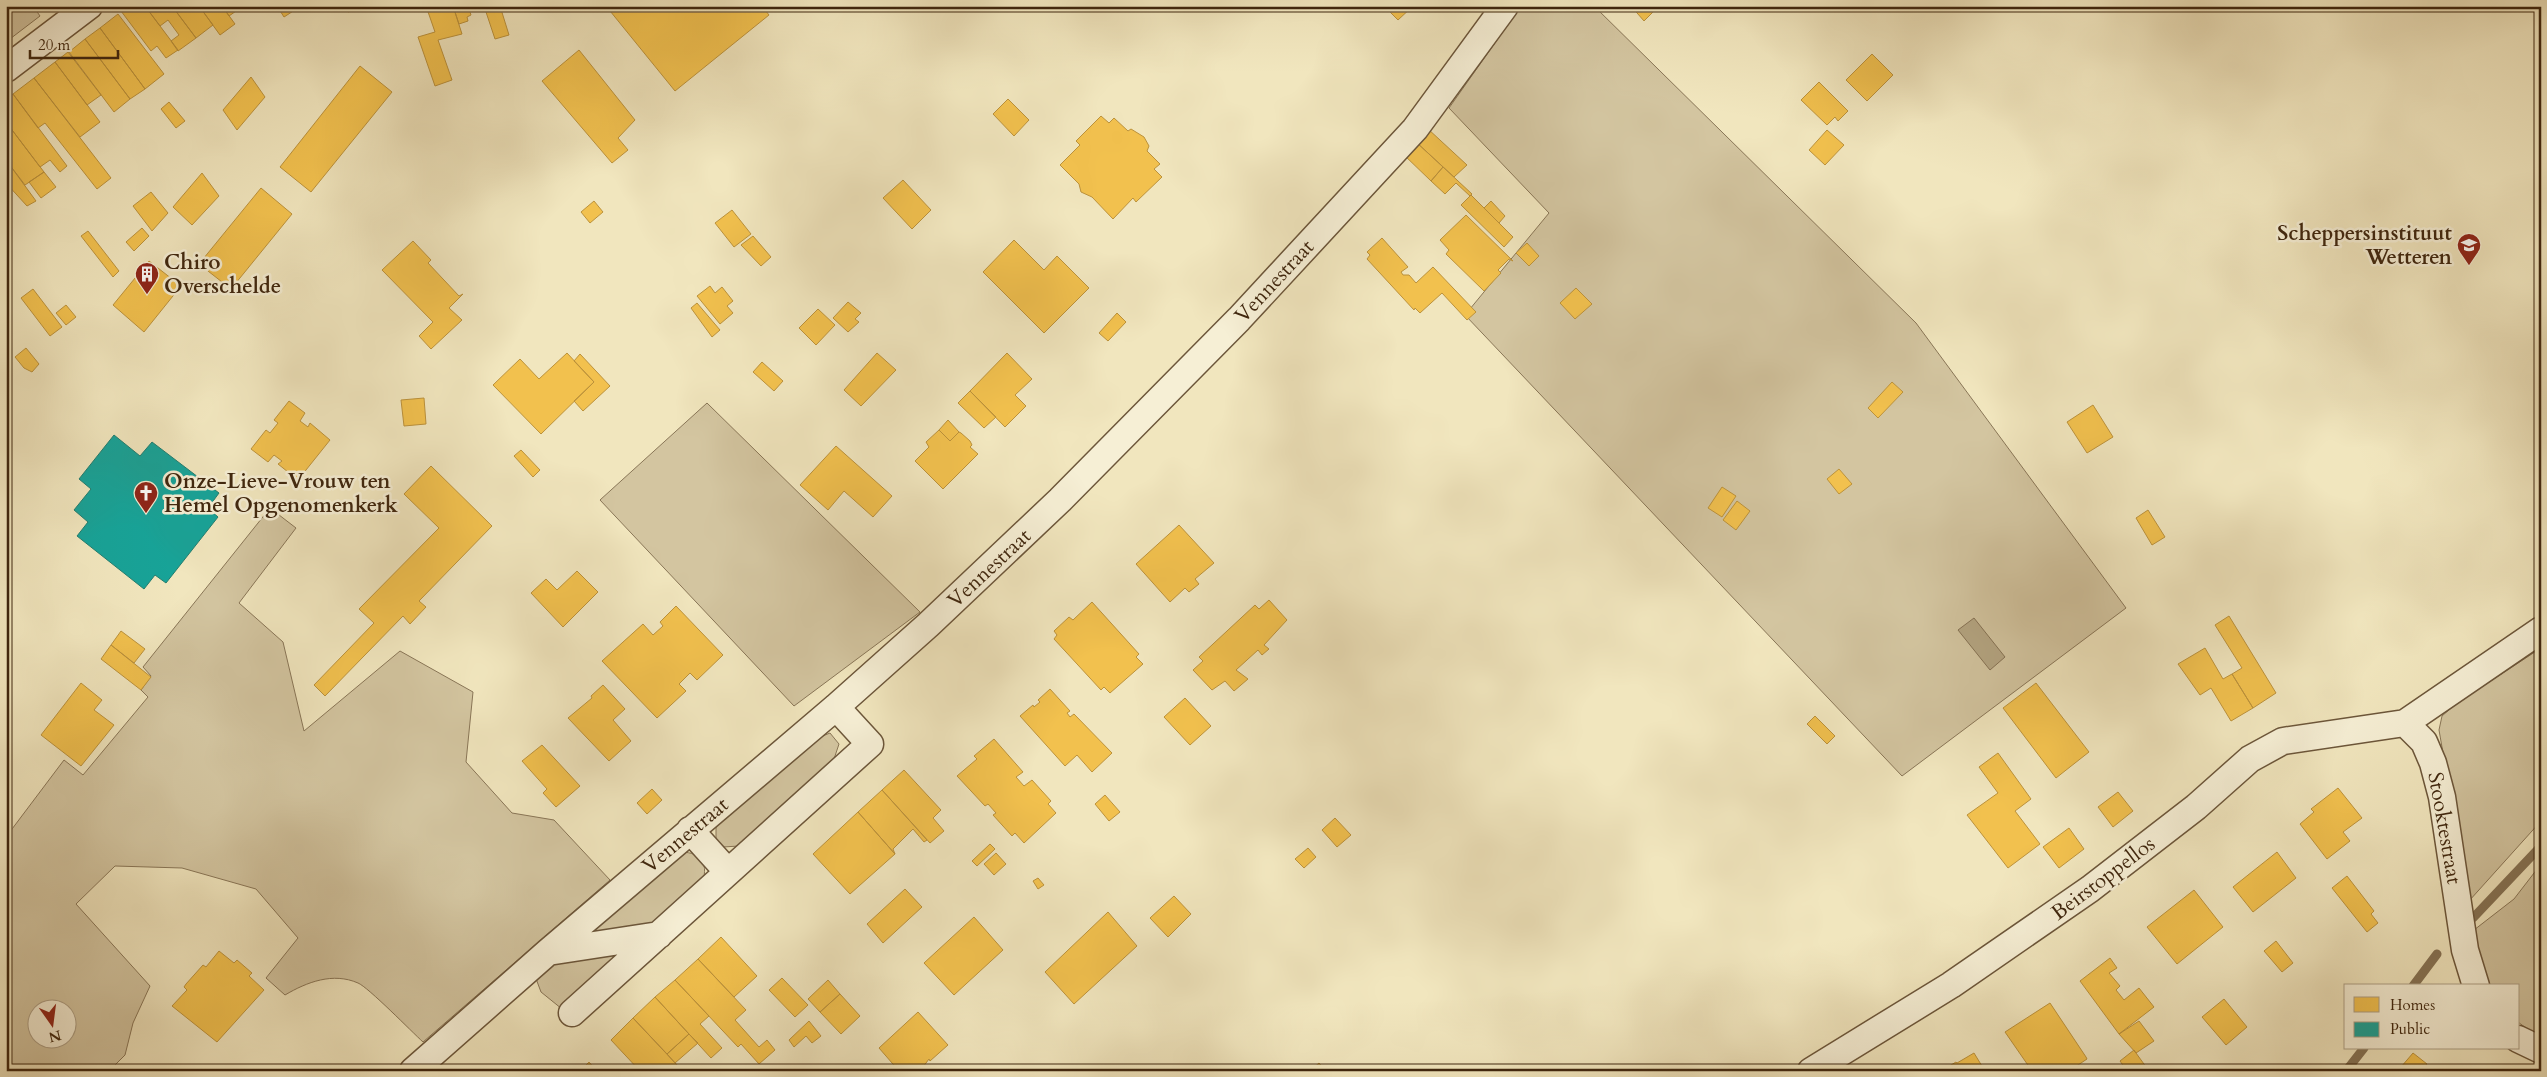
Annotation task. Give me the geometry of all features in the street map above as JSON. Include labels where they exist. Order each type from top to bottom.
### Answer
[{"type":"street","points":[[6,69],[89,6]]},
{"type":"street","name":"Vennestraat","points":[[413,1071],[548,952],[836,707],[928,625],[1060,500],[1239,319],[1415,130],[1506,6]]},
{"type":"street","points":[[2405,723],[2541,630]]},
{"type":"street","points":[[572,1013],[870,744],[836,707]]},
{"type":"street","name":"Stooktestraat","points":[[2405,723],[2424,742],[2433,763],[2442,797],[2464,950],[2475,984]]},
{"type":"street","name":"Beirstoppellos","points":[[1811,1071],[1951,985],[2090,889],[2196,807],[2250,759],[2283,741],[2405,723]]},
{"type":"street","points":[[690,830],[728,872]]},
{"type":"street","points":[[548,952],[659,935]]},
{"type":"street","points":[[2520,1040],[2541,1050]]},
{"type":"shaded area","points":[[6,6],[33,6],[40,16],[6,42]]},
{"type":"shaded area","points":[[1521,6],[1594,6],[1916,323],[2126,608],[1902,776],[1465,315],[1549,213],[1449,108]]},
{"type":"shaded area","points":[[707,403],[920,612],[794,706],[600,500]]},
{"type":"shaded area","points":[[270,508],[296,528],[239,603],[283,642],[304,731],[400,651],[473,692],[466,762],[512,813],[554,820],[610,880],[423,1042],[358,983],[339,978],[320,980],[302,986],[285,995],[266,978],[298,938],[256,889],[182,868],[115,866],[76,904],[150,986],[133,1023],[125,1055],[109,1071],[8,1071],[6,837],[64,760],[83,775],[148,697],[141,690],[151,676],[143,667]]},
{"type":"shaded area","points":[[1974,618],[2005,657],[1990,670],[1958,630]]},
{"type":"shaded area","points":[[2541,648],[2541,821],[2469,901],[2439,730],[2442,716],[2457,703]]},
{"type":"shaded area","points":[[830,733],[839,744],[833,762],[739,846],[723,847],[716,840],[716,827],[721,814],[803,744]]},
{"type":"shaded area","points":[[682,852],[694,854],[704,864],[703,881],[648,928],[573,939]]},
{"type":"shaded area","points":[[2541,864],[2541,1029],[2534,1034],[2520,1024],[2520,984],[2485,984],[2474,930],[2514,899]]},
{"type":"shaded area","points":[[631,946],[562,1009],[541,992],[535,976],[559,958]]},
{"type":"building: Homes","points":[[128,6],[145,6],[178,50],[166,58],[157,46],[151,51],[121,11]]},
{"type":"building: Homes","points":[[145,6],[172,6],[196,38],[178,51],[171,41],[179,35],[168,20],[160,26]]},
{"type":"building: Homes","points":[[172,6],[199,6],[213,25],[196,38]]},
{"type":"building: Homes","points":[[199,6],[222,6],[235,24],[220,35]]},
{"type":"building: Homes","points":[[222,6],[237,6],[239,9],[229,16]]},
{"type":"building: Homes","points":[[277,6],[301,6],[284,17]]},
{"type":"building: Homes","points":[[346,6],[367,6],[348,12]]},
{"type":"building: Homes","points":[[426,6],[453,6],[462,34],[438,40],[452,80],[435,86],[418,37],[435,32]]},
{"type":"building: Homes","points":[[453,6],[468,6],[471,15],[467,17],[468,21],[459,24]]},
{"type":"building: Homes","points":[[500,6],[509,35],[495,39],[485,9]]},
{"type":"building: Homes","points":[[606,6],[762,6],[769,15],[675,91]]},
{"type":"building: Homes","points":[[1384,6],[1413,6],[1398,20]]},
{"type":"building: Homes","points":[[1631,6],[1659,6],[1644,21]]},
{"type":"building: Homes","points":[[118,14],[164,74],[145,89],[100,28]]},
{"type":"building: Homes","points":[[100,28],[145,89],[130,99],[85,39]]},
{"type":"building: Homes","points":[[85,39],[130,99],[114,112],[69,52]]},
{"type":"building: Homes","points":[[579,50],[635,120],[618,138],[628,150],[612,163],[542,81]]},
{"type":"building: Homes","points":[[68,52],[101,95],[87,105],[55,62]]},
{"type":"building: Homes","points":[[1872,54],[1893,75],[1867,101],[1846,80]]},
{"type":"building: Homes","points":[[55,62],[100,122],[80,137],[34,78]]},
{"type":"building: Homes","points":[[360,66],[392,92],[311,192],[280,167]]},
{"type":"building: Homes","points":[[251,77],[265,97],[237,130],[223,110]]},
{"type":"building: Homes","points":[[34,78],[111,178],[97,189],[45,123],[38,128],[13,94]]},
{"type":"building: Homes","points":[[1819,82],[1848,111],[1838,121],[1835,117],[1827,125],[1801,100]]},
{"type":"building: Homes","points":[[13,94],[67,166],[60,172],[50,160],[40,167],[6,122],[6,99]]},
{"type":"building: Homes","points":[[1008,99],[1029,120],[1014,136],[993,114]]},
{"type":"building: Homes","points":[[169,102],[185,121],[176,128],[161,109]]},
{"type":"building: Homes","points":[[1101,116],[1109,123],[1114,118],[1128,131],[1131,129],[1144,137],[1149,146],[1147,151],[1160,164],[1154,169],[1162,177],[1136,202],[1133,198],[1113,219],[1092,197],[1081,192],[1079,184],[1060,165],[1080,145],[1076,141]]},
{"type":"building: Homes","points":[[6,122],[44,172],[25,185],[6,160]]},
{"type":"building: Homes","points":[[1427,128],[1467,165],[1454,177],[1415,141]]},
{"type":"building: Homes","points":[[1827,130],[1844,145],[1825,165],[1809,150]]},
{"type":"building: Homes","points":[[1415,141],[1443,167],[1431,181],[1403,154]]},
{"type":"building: Homes","points":[[6,160],[36,201],[27,206],[6,183]]},
{"type":"building: Homes","points":[[1443,167],[1472,194],[1470,196],[1456,183],[1445,194],[1431,181]]},
{"type":"building: Homes","points":[[44,172],[56,187],[41,198],[29,182]]},
{"type":"building: Homes","points":[[202,173],[219,196],[192,225],[173,207]]},
{"type":"building: Homes","points":[[903,180],[931,210],[912,229],[883,198]]},
{"type":"building: Homes","points":[[261,188],[292,214],[231,289],[199,264]]},
{"type":"building: Homes","points":[[151,192],[168,213],[152,231],[133,206]]},
{"type":"building: Homes","points":[[1471,195],[1513,237],[1504,247],[1461,205]]},
{"type":"building: Homes","points":[[594,201],[603,212],[590,223],[581,212]]},
{"type":"building: Homes","points":[[1491,201],[1505,216],[1499,223],[1484,208]]},
{"type":"building: Homes","points":[[732,210],[751,234],[734,247],[715,223]]},
{"type":"building: Homes","points":[[1466,215],[1513,261],[1509,259],[1498,270],[1501,273],[1484,291],[1446,254],[1449,250],[1440,240]]},
{"type":"building: Homes","points":[[142,228],[149,236],[134,251],[126,242]]},
{"type":"building: Homes","points":[[88,231],[119,271],[113,277],[81,236]]},
{"type":"building: Homes","points":[[753,236],[771,257],[761,266],[741,245]]},
{"type":"building: Homes","points":[[1382,238],[1408,267],[1401,272],[1403,275],[1409,275],[1416,283],[1433,267],[1476,312],[1467,320],[1442,293],[1420,313],[1415,308],[1414,310],[1367,259],[1370,255],[1367,252]]},
{"type":"building: Homes","points":[[1014,240],[1044,270],[1057,256],[1089,288],[1044,333],[983,272]]},
{"type":"building: Homes","points":[[413,241],[431,260],[428,263],[459,296],[463,294],[449,308],[462,320],[431,349],[419,336],[433,322],[382,270]]},
{"type":"building: Homes","points":[[1527,243],[1539,256],[1529,266],[1516,253]]},
{"type":"building: Homes","name":"Chiro Overschelde","points":[[149,261],[181,286],[144,332],[113,305]]},
{"type":"building: Homes","points":[[710,286],[715,293],[722,287],[733,301],[727,306],[733,313],[720,324],[697,296]]},
{"type":"building: Homes","points":[[1576,288],[1592,304],[1575,319],[1560,303]]},
{"type":"building: Homes","points":[[33,289],[62,327],[50,336],[21,298]]},
{"type":"building: Homes","points":[[848,302],[861,313],[855,319],[859,322],[848,332],[833,318]]},
{"type":"building: Homes","points":[[697,303],[720,330],[712,337],[691,308]]},
{"type":"building: Homes","points":[[66,305],[76,317],[66,325],[56,313]]},
{"type":"building: Homes","points":[[818,309],[835,325],[816,345],[799,328]]},
{"type":"building: Homes","points":[[1117,313],[1126,322],[1108,341],[1099,333]]},
{"type":"building: Homes","points":[[26,348],[39,364],[32,372],[24,368],[15,357]]},
{"type":"building: Homes","points":[[567,353],[594,382],[541,434],[493,385],[520,359],[539,379]]},
{"type":"building: Homes","points":[[877,353],[896,370],[861,406],[844,390]]},
{"type":"building: Homes","points":[[1007,353],[1032,379],[1015,395],[1026,406],[1005,427],[970,391]]},
{"type":"building: Homes","points":[[580,354],[610,386],[583,411],[574,401],[594,382],[574,361]]},
{"type":"building: Homes","points":[[762,362],[783,381],[774,391],[753,372]]},
{"type":"building: Homes","points":[[1892,382],[1903,392],[1878,418],[1868,408]]},
{"type":"building: Homes","points":[[970,391],[996,417],[984,428],[958,403]]},
{"type":"building: Homes","points":[[424,398],[426,424],[404,426],[401,400]]},
{"type":"building: Homes","points":[[289,401],[305,413],[300,421],[308,427],[310,423],[330,440],[298,480],[278,464],[282,461],[274,455],[268,462],[251,449],[266,430],[270,433],[278,423],[274,420]]},
{"type":"building: Homes","points":[[2093,405],[2113,437],[2087,453],[2067,422]]},
{"type":"building: Homes","points":[[948,420],[959,432],[950,441],[939,430]]},
{"type":"building: Homes","points":[[939,430],[950,441],[959,432],[961,433],[970,441],[972,445],[970,447],[978,454],[943,489],[915,461],[929,447],[926,442]]},
{"type":"building: Homes","points":[[836,446],[892,496],[873,517],[844,491],[828,510],[800,485]]},
{"type":"building: Homes","points":[[521,450],[540,470],[533,477],[514,456]]},
{"type":"building: Homes","points":[[431,466],[492,526],[419,601],[426,607],[410,624],[403,616],[325,696],[314,685],[374,623],[359,609],[439,528],[404,494]]},
{"type":"building: Homes","points":[[1839,469],[1852,484],[1839,494],[1827,479]]},
{"type":"building: Homes","points":[[1722,487],[1736,496],[1722,517],[1708,508]]},
{"type":"building: Homes","points":[[1737,501],[1750,511],[1736,530],[1723,520]]},
{"type":"building: Homes","points":[[2148,510],[2165,537],[2152,545],[2136,518]]},
{"type":"building: Homes","points":[[1179,525],[1214,563],[1195,579],[1199,584],[1189,592],[1185,588],[1170,602],[1136,564]]},
{"type":"building: Homes","points":[[577,571],[598,592],[563,627],[531,593],[546,579],[557,590]]},
{"type":"building: Homes","points":[[1269,600],[1287,620],[1264,645],[1269,649],[1262,655],[1258,650],[1236,670],[1248,679],[1234,691],[1225,681],[1212,690],[1193,670],[1203,661],[1199,657],[1255,605],[1259,609]]},
{"type":"building: Homes","points":[[1092,602],[1139,654],[1136,657],[1143,664],[1110,693],[1104,687],[1101,690],[1054,639],[1057,635],[1054,631],[1069,617],[1073,620]]},
{"type":"building: Homes","points":[[676,606],[723,655],[697,680],[690,673],[679,684],[686,691],[657,718],[602,661],[643,624],[653,635],[663,626],[660,622]]},
{"type":"building: Homes","points":[[2229,616],[2276,693],[2253,708],[2232,674],[2242,668],[2215,625]]},
{"type":"building: Homes","points":[[121,631],[145,649],[134,663],[111,645]]},
{"type":"building: Homes","points":[[111,645],[151,677],[141,690],[101,659]]},
{"type":"building: Homes","points":[[2205,648],[2223,679],[2232,674],[2253,708],[2231,721],[2211,688],[2200,695],[2178,664]]},
{"type":"building: Homes","points":[[81,683],[102,700],[94,710],[114,725],[81,766],[41,735]]},
{"type":"building: Homes","points":[[2036,683],[2089,752],[2056,778],[2003,708]]},
{"type":"building: Homes","points":[[603,685],[625,709],[613,720],[631,741],[609,761],[568,718],[592,698],[591,696]]},
{"type":"building: Homes","points":[[1050,689],[1070,711],[1067,713],[1070,717],[1074,714],[1112,753],[1092,772],[1077,755],[1065,766],[1020,716],[1033,705],[1034,707],[1040,702],[1038,700]]},
{"type":"building: Homes","points":[[1185,698],[1211,726],[1190,745],[1164,717]]},
{"type":"building: Homes","points":[[1815,716],[1835,736],[1827,744],[1807,724]]},
{"type":"building: Homes","points":[[994,739],[1023,772],[1016,777],[1024,786],[1032,780],[1051,801],[1048,804],[1056,813],[1024,843],[1015,833],[1012,836],[993,815],[996,813],[988,804],[985,806],[957,776],[977,759],[974,756]]},
{"type":"building: Homes","points":[[542,745],[580,786],[556,807],[543,793],[547,789],[522,761]]},
{"type":"building: Homes","points":[[1998,753],[2031,799],[2015,811],[2040,844],[2008,868],[1967,815],[1998,793],[1979,767]]},
{"type":"building: Homes","points":[[904,770],[941,810],[933,818],[944,831],[930,843],[882,790]]},
{"type":"building: Homes","points":[[2338,788],[2362,818],[2343,832],[2350,841],[2327,859],[2300,824],[2314,812],[2311,809]]},
{"type":"building: Homes","points":[[652,789],[662,800],[647,814],[637,803]]},
{"type":"building: Homes","points":[[882,790],[927,840],[924,842],[913,829],[893,849],[895,854],[858,812]]},
{"type":"building: Homes","points":[[2118,792],[2133,811],[2113,827],[2098,807]]},
{"type":"building: Homes","points":[[1105,795],[1120,812],[1109,821],[1095,804]]},
{"type":"building: Homes","points":[[858,812],[895,854],[850,894],[813,854]]},
{"type":"building: Homes","points":[[1335,818],[1351,835],[1337,847],[1322,830]]},
{"type":"building: Homes","points":[[2069,828],[2084,849],[2059,868],[2043,847]]},
{"type":"building: Homes","points":[[990,844],[995,849],[977,866],[972,861]]},
{"type":"building: Homes","points":[[1308,848],[1316,857],[1304,868],[1295,859]]},
{"type":"building: Homes","points":[[2277,852],[2296,878],[2253,912],[2233,887]]},
{"type":"building: Homes","points":[[996,853],[1006,864],[994,875],[984,864]]},
{"type":"building: Homes","points":[[2347,876],[2374,911],[2371,914],[2378,923],[2367,932],[2332,888]]},
{"type":"building: Homes","points":[[1038,878],[1044,885],[1038,889],[1033,881]]},
{"type":"building: Homes","points":[[905,889],[922,907],[883,943],[867,924]]},
{"type":"building: Homes","points":[[2194,890],[2223,927],[2177,964],[2147,927]]},
{"type":"building: Homes","points":[[1174,896],[1191,914],[1168,937],[1150,918]]},
{"type":"building: Homes","points":[[1108,912],[1137,946],[1074,1004],[1045,972]]},
{"type":"building: Homes","points":[[974,917],[1003,950],[954,995],[924,963]]},
{"type":"building: Homes","points":[[721,937],[757,976],[734,997],[698,959]]},
{"type":"building: Homes","points":[[2276,941],[2293,963],[2282,972],[2264,951]]},
{"type":"building: Homes","points":[[219,951],[234,963],[237,960],[252,973],[249,976],[264,990],[217,1042],[172,1006],[187,990],[184,987],[186,984],[203,965],[206,967]]},
{"type":"building: Homes","points":[[2110,958],[2117,968],[2109,973],[2120,986],[2116,990],[2124,1000],[2139,988],[2154,1007],[2119,1034],[2080,981]]},
{"type":"building: Homes","points":[[698,959],[746,1010],[735,1020],[759,1047],[767,1040],[775,1050],[759,1064],[741,1044],[738,1047],[675,980]]},
{"type":"building: Homes","points":[[782,978],[808,1005],[795,1017],[769,990]]},
{"type":"building: Homes","points":[[675,980],[709,1016],[700,1024],[722,1048],[711,1058],[655,997]]},
{"type":"building: Homes","points":[[828,980],[840,994],[820,1012],[808,999]]},
{"type":"building: Homes","points":[[840,994],[860,1016],[841,1034],[820,1012]]},
{"type":"building: Homes","points":[[655,997],[689,1034],[667,1054],[633,1018]]},
{"type":"building: Homes","points":[[2224,999],[2247,1027],[2226,1045],[2202,1017]]},
{"type":"building: Homes","points":[[2050,1003],[2087,1059],[2069,1071],[2032,1071],[2005,1032]]},
{"type":"building: Homes","points":[[918,1012],[948,1045],[930,1061],[929,1059],[920,1071],[899,1071],[879,1048]]},
{"type":"building: Homes","points":[[633,1018],[679,1067],[675,1071],[640,1071],[611,1040]]},
{"type":"building: Homes","points":[[809,1021],[821,1036],[812,1043],[806,1036],[794,1047],[789,1040]]},
{"type":"building: Homes","points":[[2139,1021],[2154,1041],[2136,1053],[2119,1034]]},
{"type":"building: Homes","points":[[689,1034],[698,1043],[675,1063],[667,1054]]},
{"type":"building: Homes","points":[[2134,1050],[2149,1071],[2127,1071],[2120,1061]]},
{"type":"building: Homes","points":[[1974,1053],[1985,1071],[1941,1071],[1956,1062]]},
{"type":"building: Homes","points":[[2413,1053],[2427,1064],[2421,1071],[2406,1071],[2401,1067]]},
{"type":"building: Homes","points":[[589,1062],[597,1071],[577,1071],[585,1066]]},
{"type":"building: Homes","points":[[1319,1063],[1326,1071],[1310,1071]]},
{"type":"building: Public","name":"Onze-Lieve-Vrouw ten Hemel Opgenomenkerk","points":[[114,435],[140,456],[152,442],[219,493],[208,508],[218,517],[166,583],[155,575],[144,589],[77,536],[88,522],[74,510],[91,489],[79,479]]},
{"type":"waterway","points":[[2473,918],[2541,846]]},
{"type":"waterway","points":[[2414,984],[2437,954]]},
{"type":"waterway","points":[[2346,1071],[2362,1050]]},
{"type":"place","name":"Scheppersinstituut Wetteren","points":[[2469,266]]},
{"type":"place","name":"Chiro Overschelde","points":[[147,295]]},
{"type":"place","name":"Onze-Lieve-Vrouw ten Hemel Opgenomenkerk","points":[[146,514]]}]
